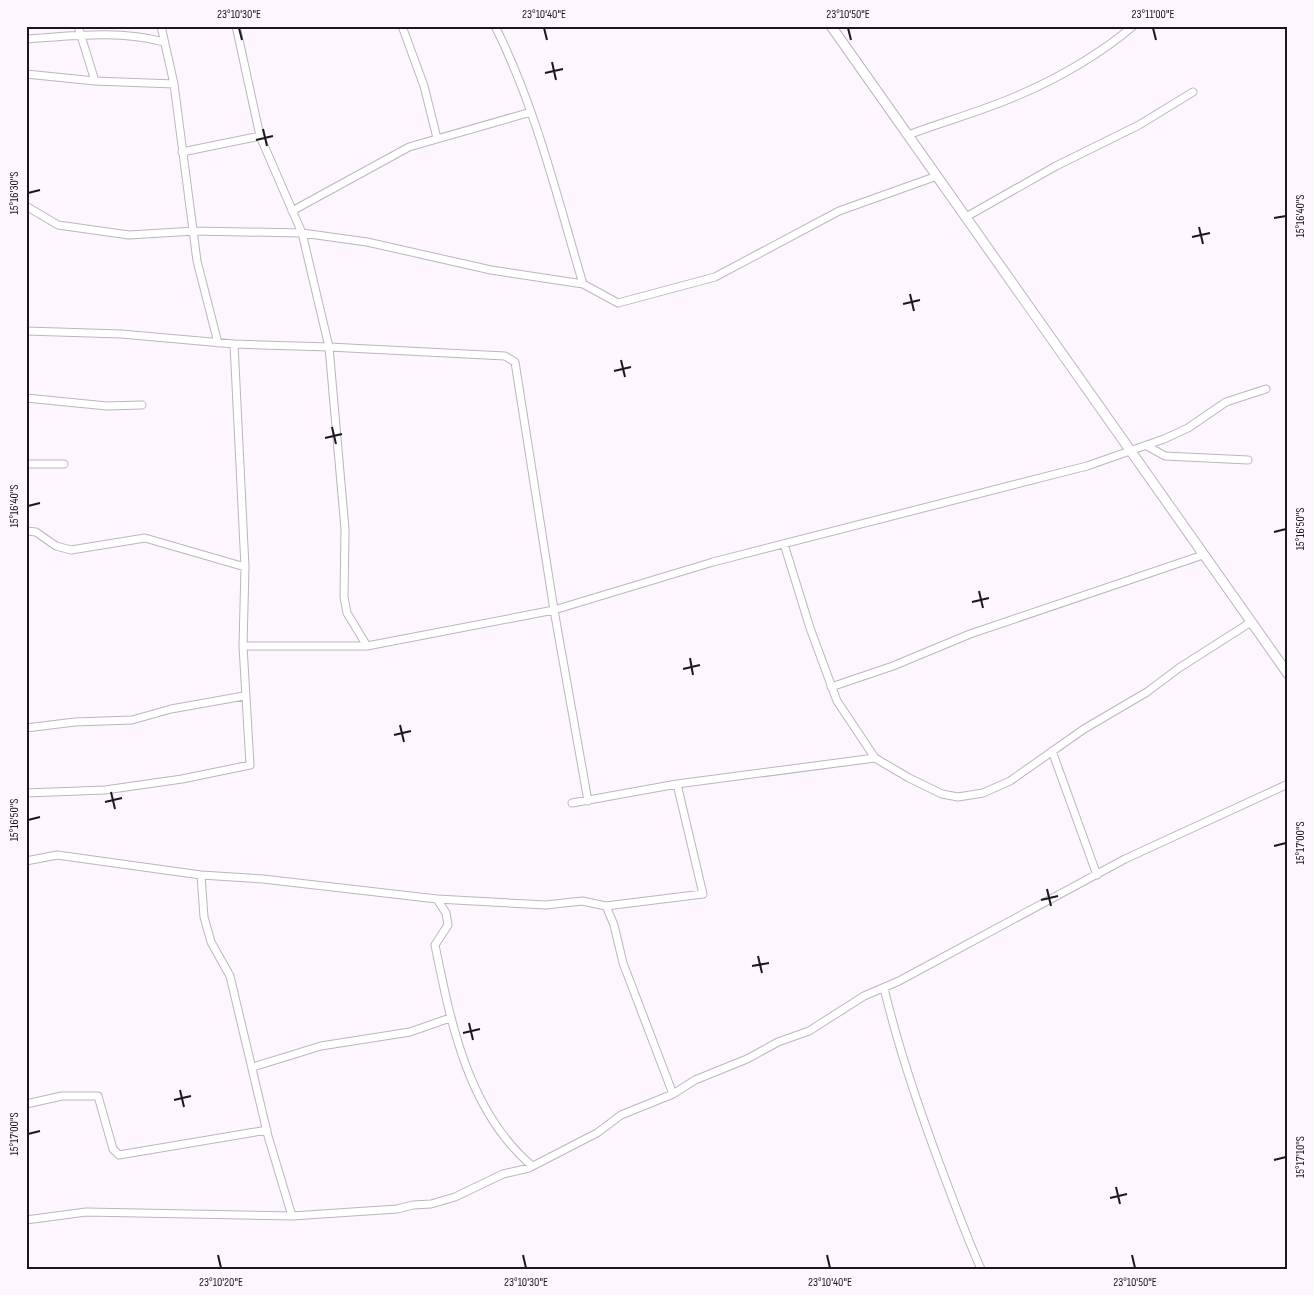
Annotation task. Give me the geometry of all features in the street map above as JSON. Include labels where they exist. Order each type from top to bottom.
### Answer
[{"type":"street","points":[[78,26],[95,80]]},
{"type":"street","points":[[161,26],[174,84],[182,152],[195,231],[197,261],[218,343]]},
{"type":"street","points":[[236,26],[260,136],[302,233],[329,347],[345,529],[344,597],[347,613],[366,646]]},
{"type":"street","points":[[402,26],[424,86],[437,138]]},
{"type":"street","points":[[495,26],[531,112],[553,179],[583,284]]},
{"type":"street","points":[[832,26],[1288,674]]},
{"type":"street","points":[[908,135],[977,112],[1033,89],[1114,43],[1133,26]]},
{"type":"street","points":[[26,39],[80,35],[140,37],[164,42]]},
{"type":"street","points":[[26,74],[174,84]]},
{"type":"street","points":[[966,217],[1056,166],[1139,125],[1193,92]]},
{"type":"street","points":[[292,211],[410,147],[531,112]]},
{"type":"street","points":[[182,152],[260,136]]},
{"type":"street","points":[[26,206],[58,225],[129,235],[195,231],[302,233],[367,242],[491,270],[583,284],[618,304],[698,282],[732,270],[781,240],[846,208],[937,176]]},
{"type":"street","points":[[26,331],[121,334],[234,344],[505,356],[515,362],[554,610],[588,801]]},
{"type":"street","points":[[26,793],[105,790],[182,779],[250,766],[244,696],[245,567],[234,344]]},
{"type":"street","points":[[243,646],[366,646],[554,610],[713,562],[1061,474],[1133,452],[1188,428],[1226,402],[1266,389]]},
{"type":"street","points":[[26,398],[107,406],[142,406]]},
{"type":"street","points":[[1147,446],[1165,456],[1248,460]]},
{"type":"street","points":[[26,464],[64,464]]},
{"type":"street","points":[[26,531],[36,532],[56,546],[71,550],[146,538],[245,567]]},
{"type":"street","points":[[784,544],[810,628],[831,687],[837,701],[875,758],[942,794],[958,797],[983,793],[1010,781],[1084,729],[1147,692],[1179,668],[1251,622]]},
{"type":"street","points":[[831,687],[893,666],[970,634],[1203,555]]},
{"type":"street","points":[[26,728],[75,722],[132,720],[171,710],[244,696]]},
{"type":"street","points":[[1052,752],[1097,875]]},
{"type":"street","points":[[572,803],[677,784],[875,758]]},
{"type":"street","points":[[26,861],[57,855],[201,875],[263,878],[436,899],[546,904],[582,901],[606,906],[703,894],[677,784]]},
{"type":"street","points":[[26,1220],[86,1212],[292,1216],[397,1209],[412,1205],[431,1204],[455,1197],[502,1174],[532,1166],[597,1133],[621,1115],[673,1094],[695,1080],[748,1059],[778,1042],[809,1031],[864,996],[884,988],[1125,859],[1288,784]]},
{"type":"street","points":[[201,875],[204,917],[210,942],[230,976],[267,1130],[292,1216]]},
{"type":"street","points":[[436,899],[446,913],[448,925],[435,945],[450,1018],[465,1066],[484,1105],[516,1153],[532,1166]]},
{"type":"street","points":[[606,906],[614,925],[623,963],[673,1094]]},
{"type":"street","points":[[884,988],[903,1059],[917,1100],[981,1269]]},
{"type":"street","points":[[253,1067],[292,1053],[361,1039],[410,1032],[450,1018]]},
{"type":"street","points":[[26,1104],[62,1096],[98,1096],[113,1149],[119,1155],[267,1130]]}]
